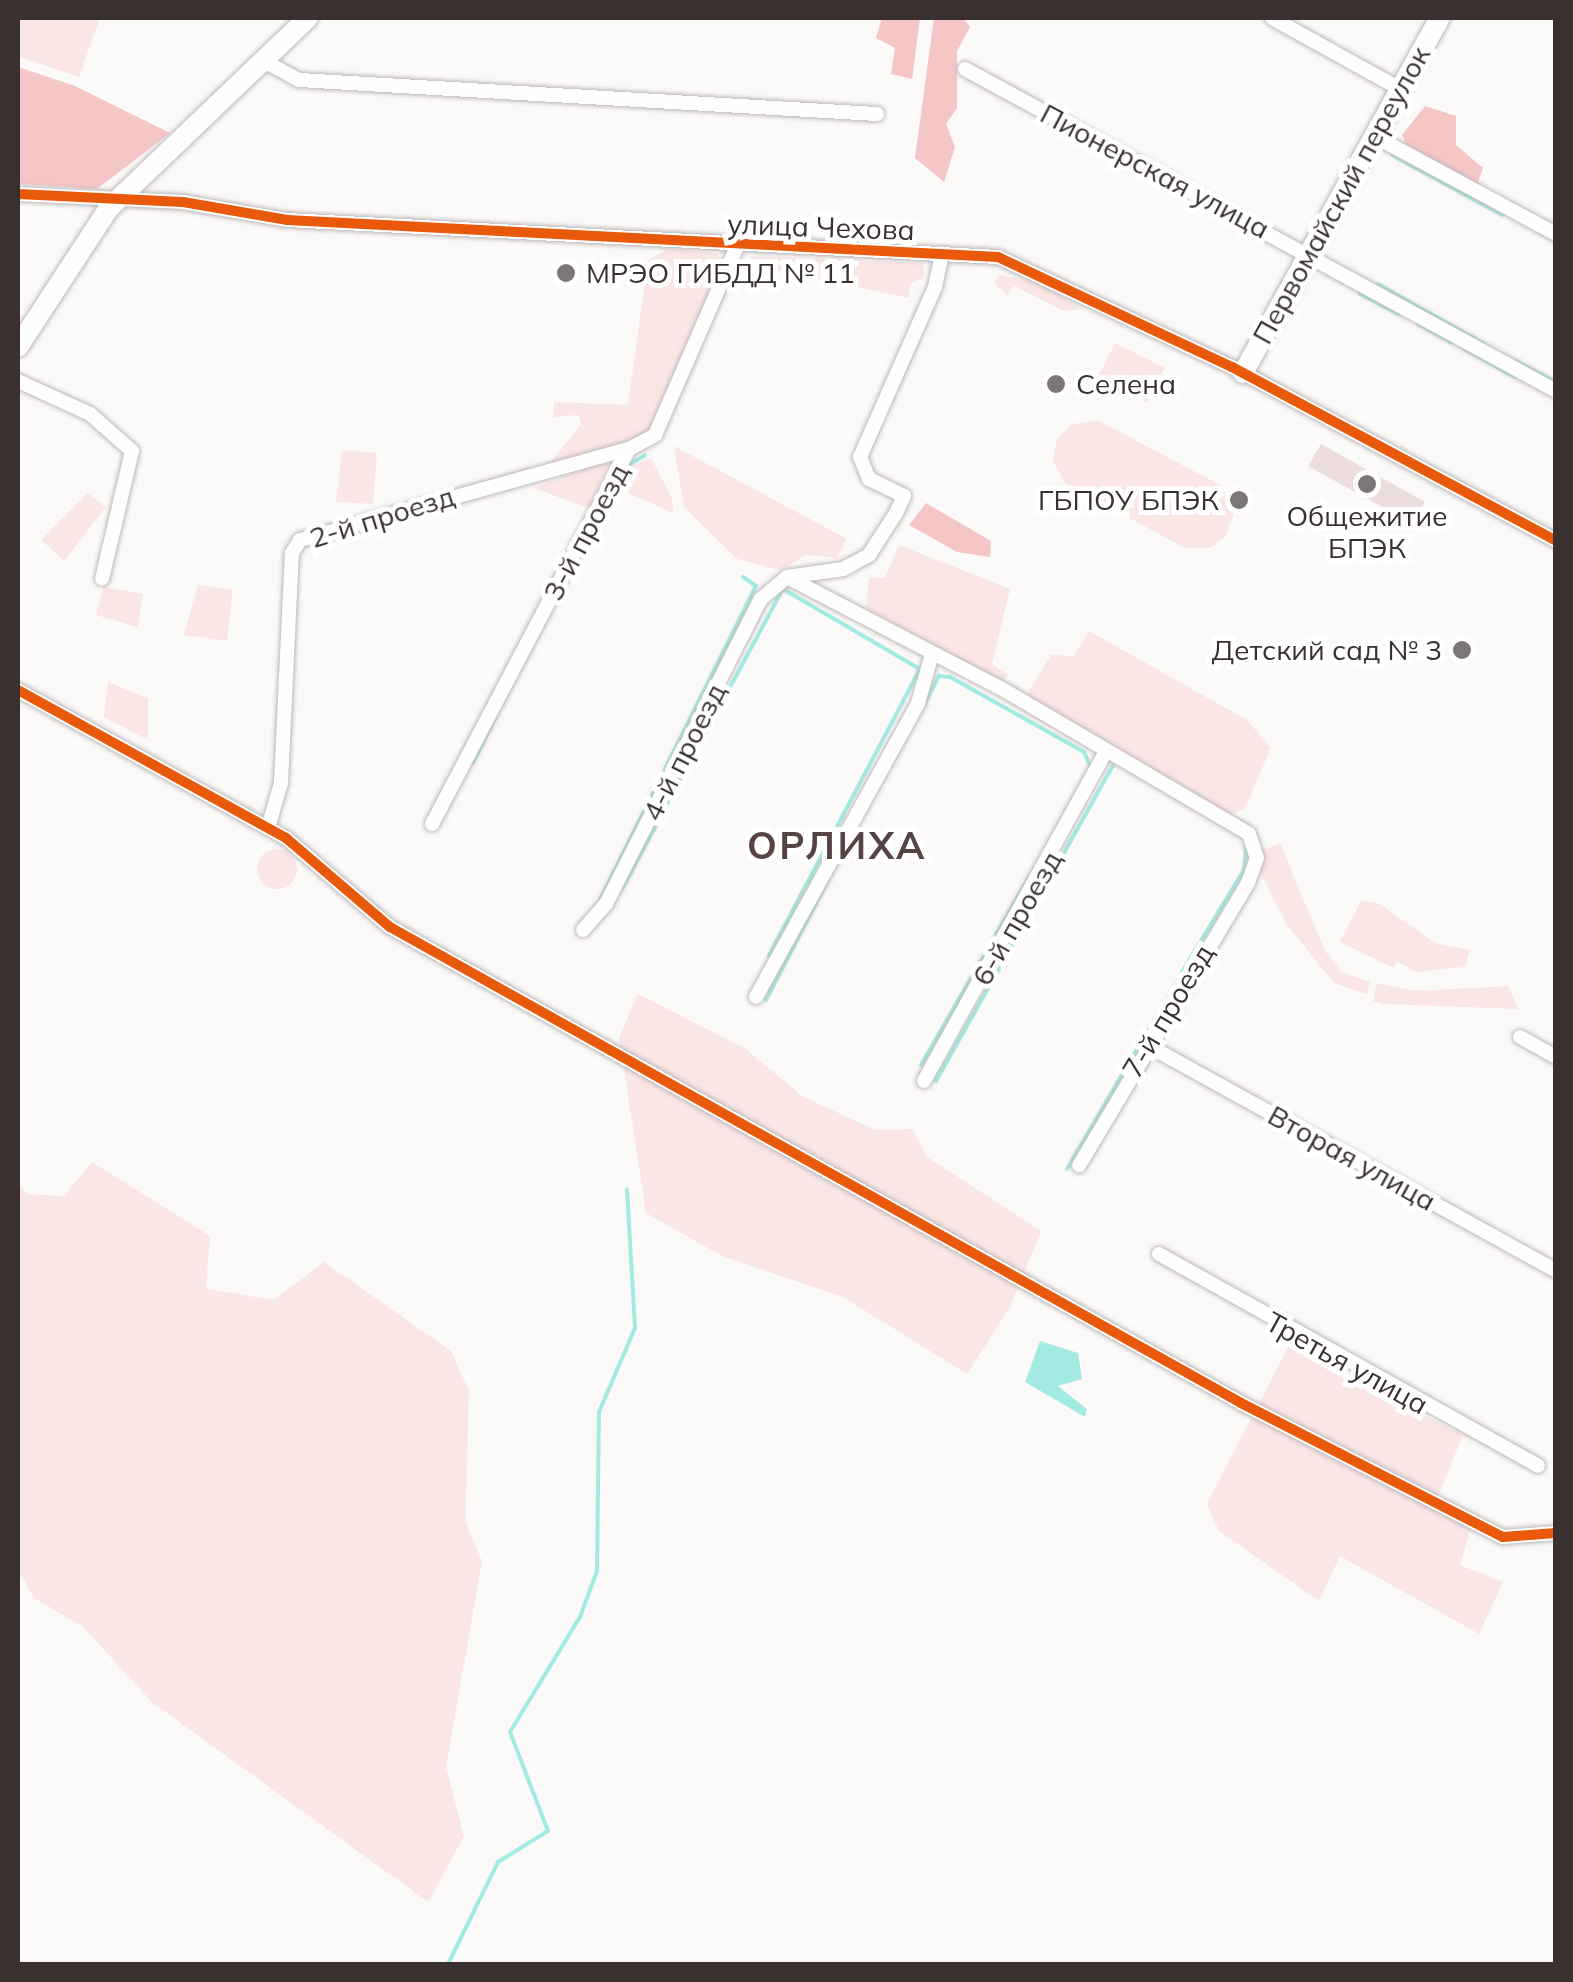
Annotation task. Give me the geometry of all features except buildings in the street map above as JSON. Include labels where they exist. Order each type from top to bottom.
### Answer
[{"type":"main road","points":[[18,347],[118,198],[308,18]]},
{"type":"main road","name":"Первомайский переулок","points":[[1243,372],[1440,18]]},
{"type":"street","points":[[1272,18],[1400,90]]},
{"type":"street","points":[[262,60],[298,80],[877,114]]},
{"type":"street","name":"Пионерская улица","points":[[965,70],[1556,390]]},
{"type":"street","points":[[1374,136],[1556,234]]},
{"type":"street","name":"улица Чехова","points":[[18,194],[118,198],[287,220],[942,254],[1022,264],[1243,372],[1556,541]]},
{"type":"street","name":"3-й проезд","points":[[432,824],[629,450],[656,436],[737,246]]},
{"type":"street","points":[[787,577],[843,570],[869,555],[896,513],[904,496],[869,478],[860,457],[936,287],[942,254]]},
{"type":"street","points":[[18,381],[90,414],[132,451],[102,579]]},
{"type":"street","name":"2-й проезд","points":[[268,828],[281,783],[292,553],[300,540],[629,450]]},
{"type":"street","points":[[787,577],[1105,752]]},
{"type":"street","name":"4-й проезд","points":[[583,930],[606,904],[761,599],[787,577]]},
{"type":"street","points":[[756,997],[918,703],[932,654]]},
{"type":"street","points":[[18,690],[268,828],[390,926],[1242,1403],[1503,1537],[1556,1532]]},
{"type":"street","name":"7-й проезд","points":[[1079,1166],[1257,858],[1249,834],[1105,752]]},
{"type":"street","name":"6-й проезд","points":[[924,1081],[1105,752]]},
{"type":"street","points":[[1520,1037],[1556,1057]]},
{"type":"street","name":"Вторая улица","points":[[1147,1045],[1556,1271]]},
{"type":"street","name":"Третья улица","points":[[1158,1254],[1538,1466]]},
{"type":"shaded area","points":[[18,18],[100,18],[79,77],[18,56]]},
{"type":"shaded area","points":[[882,18],[920,18],[912,79],[891,74],[895,48],[876,38]]},
{"type":"shaded area","points":[[934,18],[963,18],[970,27],[957,51],[957,108],[946,124],[955,147],[944,182],[915,158]]},
{"type":"shaded area","points":[[18,67],[75,86],[170,133],[97,189],[18,184]]},
{"type":"shaded area","points":[[1425,106],[1456,116],[1456,145],[1483,168],[1477,185],[1406,144],[1402,135]]},
{"type":"shaded area","points":[[668,249],[717,253],[722,266],[651,431],[619,448],[550,463],[581,424],[579,415],[553,417],[554,402],[628,405],[648,260]]},
{"type":"shaded area","points":[[751,256],[915,263],[924,265],[924,278],[911,283],[909,298],[751,265]]},
{"type":"shaded area","points":[[1000,275],[1041,283],[1080,309],[1064,311],[1014,286],[1007,296],[994,282]]},
{"type":"shaded area","points":[[1115,343],[1165,368],[1147,402],[1098,377]]},
{"type":"shaded area","points":[[1099,421],[1222,486],[1234,514],[1225,537],[1210,548],[1185,548],[1066,484],[1053,461],[1057,439],[1072,424]]},
{"type":"shaded area","points":[[674,446],[847,539],[837,558],[807,555],[780,570],[737,559],[684,507]]},
{"type":"shaded area","points":[[342,450],[377,453],[373,504],[336,502]]},
{"type":"shaded area","points":[[651,458],[672,498],[673,513],[617,488],[633,465]]},
{"type":"shaded area","points":[[609,460],[616,465],[593,510],[534,488]]},
{"type":"shaded area","points":[[88,493],[106,507],[64,561],[41,540]]},
{"type":"shaded area","points":[[926,503],[991,541],[990,557],[957,552],[909,525]]},
{"type":"shaded area","points":[[899,545],[1010,589],[992,664],[1008,675],[1002,683],[866,608],[869,577],[885,578]]},
{"type":"shaded area","points":[[198,585],[233,590],[227,641],[184,635]]},
{"type":"shaded area","points":[[103,587],[143,594],[138,627],[96,615]]},
{"type":"shaded area","points":[[1089,631],[1247,720],[1271,748],[1245,808],[1230,815],[1026,696],[1051,655],[1074,656]]},
{"type":"shaded area","points":[[108,682],[148,698],[148,740],[104,717]]},
{"type":"shaded area","points":[[1280,843],[1325,951],[1342,972],[1370,982],[1367,994],[1334,983],[1287,925],[1260,872],[1260,852]]},
{"type":"shaded area","points":[[277,849],[291,855],[297,869],[291,883],[277,889],[263,883],[257,869],[263,855]]},
{"type":"shaded area","points":[[1361,901],[1380,904],[1435,943],[1470,950],[1465,967],[1416,972],[1397,961],[1394,968],[1340,942]]},
{"type":"shaded area","points":[[1377,983],[1415,991],[1509,986],[1518,1009],[1383,1004],[1373,1001]]},
{"type":"shaded area","points":[[638,994],[746,1049],[802,1096],[875,1130],[912,1129],[927,1157],[1041,1231],[1010,1307],[967,1374],[843,1297],[722,1256],[646,1213],[619,1037]]},
{"type":"shaded area","points":[[92,1162],[210,1236],[206,1289],[274,1300],[324,1262],[451,1351],[469,1391],[465,1521],[482,1561],[446,1767],[464,1836],[428,1902],[153,1703],[83,1627],[34,1598],[18,1569],[18,1184],[28,1194],[64,1196]]},
{"type":"shaded area","points":[[1288,1347],[1463,1435],[1435,1503],[1473,1521],[1460,1565],[1503,1582],[1479,1634],[1340,1556],[1319,1601],[1219,1531],[1207,1504]]},
{"type":"water","points":[[1040,1341],[1078,1353],[1082,1379],[1058,1386],[1087,1409],[1085,1417],[1025,1382]]},
{"type":"waterway","points":[[1392,155],[1502,215]]},
{"type":"waterway","points":[[1378,284],[1484,344]]},
{"type":"waterway","points":[[1360,294],[1398,314]]},
{"type":"waterway","points":[[1418,324],[1451,342]]},
{"type":"waterway","points":[[1464,349],[1515,377]]},
{"type":"waterway","points":[[1516,361],[1556,382]]},
{"type":"waterway","points":[[627,466],[645,455]]},
{"type":"waterway","points":[[600,900],[756,586],[743,577]]},
{"type":"waterway","points":[[623,887],[783,589],[920,669],[769,956]]},
{"type":"waterway","points":[[924,705],[939,676],[950,677],[1084,752],[1091,767]]},
{"type":"waterway","points":[[473,763],[495,718]]},
{"type":"waterway","points":[[936,1081],[1113,765]]},
{"type":"waterway","points":[[1182,972],[1244,870],[1246,847]]},
{"type":"waterway","points":[[921,1065],[1028,879]]},
{"type":"waterway","points":[[766,1000],[828,880]]},
{"type":"waterway","points":[[1067,1169],[1158,1013]]},
{"type":"waterway","points":[[448,1964],[498,1862],[548,1831],[510,1732],[580,1617],[597,1571],[599,1412],[635,1328],[627,1189]]},
{"type":"cycle path","points":[[18,194],[183,202],[287,220],[998,257],[1232,367],[1556,541]]},
{"type":"cycle path","points":[[18,690],[286,838],[390,927],[1241,1403],[1503,1537],[1556,1533]]},
{"type":"place","name":"МРЭО ГИБДД № 11","points":[[566,273]]},
{"type":"place","name":"Селена","points":[[1056,384]]},
{"type":"place","name":"Общежитие БПЭК","points":[[1367,484]]},
{"type":"place","name":"ГБПОУ БПЭК","points":[[1239,500]]},
{"type":"place","name":"Детский сад № 3","points":[[1462,650]]},
{"type":"district","name":"ОРЛИХА","points":[[837,846]]}]
